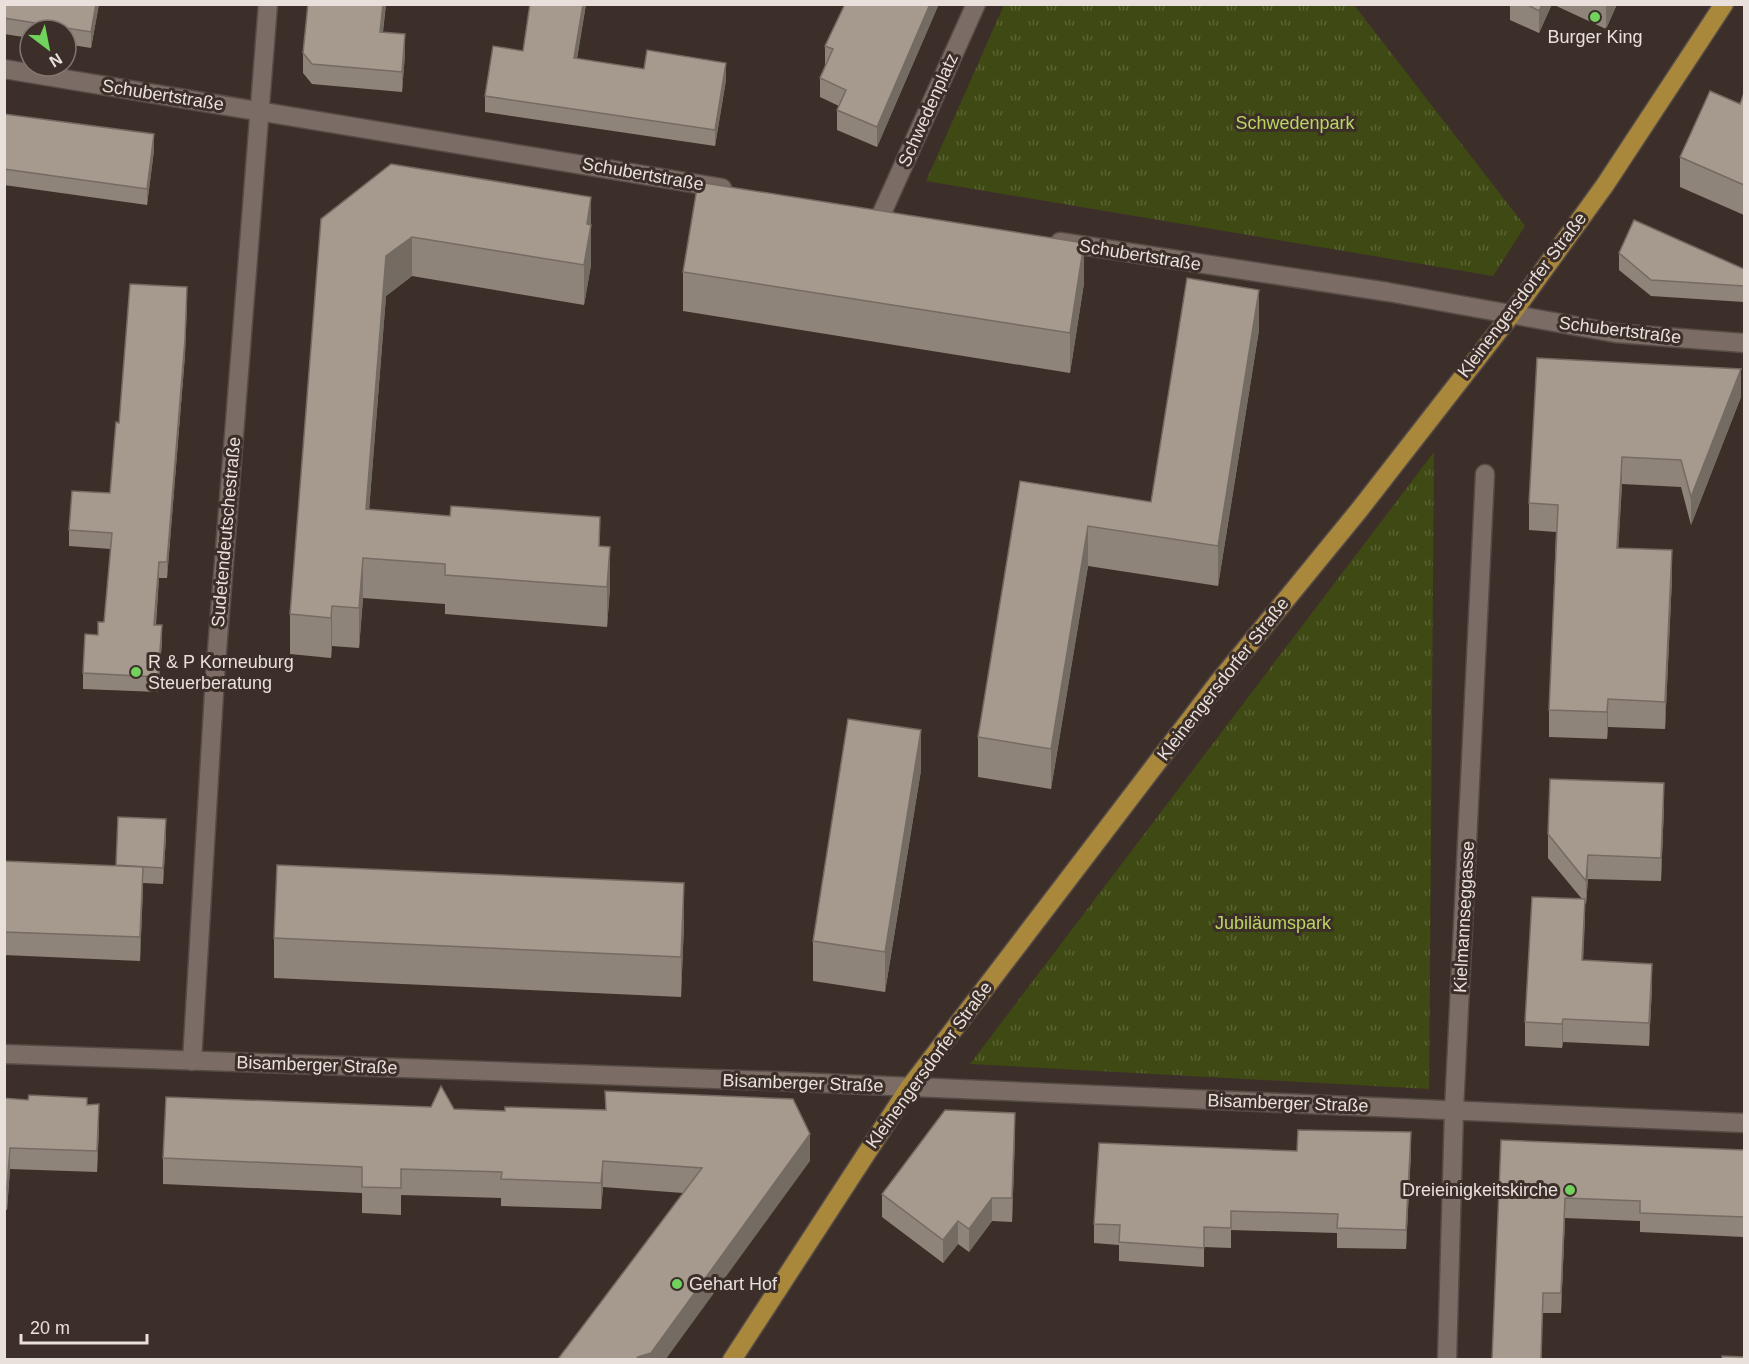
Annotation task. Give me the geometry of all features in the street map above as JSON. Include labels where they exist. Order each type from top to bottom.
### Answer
[{"type":"main road","name":"Kleinengersdorfer Straße","points":[[732,1359],[909,1088],[1217,684],[1360,509],[1511,315],[1605,185],[1724,4]]},
{"type":"street","name":"Sudetendeutschestraße","points":[[192,1061],[215,676],[268,4]]},
{"type":"street","name":"Schwedenplatz","points":[[881,215],[976,4]]},
{"type":"street","name":"Schubertstraße","points":[[4,69],[741,191]]},
{"type":"street","points":[[858,211],[905,219]]},
{"type":"street","name":"Schubertstraße","points":[[1046,240],[1388,292],[1616,333],[1744,343]]},
{"type":"street","name":"Kielmannseggasse","points":[[1447,1359],[1455,1110],[1485,474]]},
{"type":"street","name":"Bisamberger Straße","points":[[4,1054],[909,1088],[1744,1123]]},
{"type":"green space","name":"Schwedenpark","points":[[1004,5],[1354,5],[1525,226],[1493,276],[926,181]]},
{"type":"green space","name":"Jubiläumspark","points":[[1434,452],[1429,1089],[970,1064]]},
{"type":"building","points":[[4,4],[96,4],[91,32],[78,30],[78,18],[18,18],[18,20],[4,18]]},
{"type":"building","points":[[308,4],[383,4],[380,32],[405,34],[402,72],[312,64],[303,53]]},
{"type":"building","points":[[530,4],[583,4],[574,58],[644,69],[647,50],[726,63],[715,130],[485,96],[493,46],[523,51]]},
{"type":"building","points":[[845,4],[930,4],[877,127],[837,110],[846,90],[820,78],[833,49],[825,46]]},
{"type":"building","points":[[1526,4],[1542,4],[1539,11]]},
{"type":"building","points":[[1710,91],[1740,104],[1744,93],[1744,185],[1680,157]]},
{"type":"building","points":[[4,114],[154,134],[147,189],[4,169]]},
{"type":"building","points":[[391,164],[591,197],[587,224],[591,225],[584,265],[412,237],[386,256],[366,509],[450,516],[451,506],[600,517],[599,546],[610,547],[607,587],[445,575],[445,564],[363,558],[359,608],[332,606],[331,618],[290,614],[321,219]]},
{"type":"building","points":[[698,182],[1084,243],[1070,333],[683,272]]},
{"type":"building","points":[[1634,220],[1744,269],[1744,286],[1651,280],[1619,253]]},
{"type":"building","points":[[1187,278],[1259,290],[1218,546],[1088,526],[1051,749],[978,737],[1020,481],[1151,502]]},
{"type":"building","points":[[130,284],[187,287],[167,562],[159,562],[154,625],[162,625],[158,677],[83,673],[85,634],[98,635],[98,622],[104,622],[112,533],[69,530],[72,491],[110,493],[116,422],[119,423]]},
{"type":"building","points":[[1537,358],[1741,369],[1691,497],[1681,460],[1622,457],[1617,548],[1672,550],[1665,702],[1608,699],[1607,712],[1549,710],[1558,505],[1529,503]]},
{"type":"building","points":[[848,719],[921,730],[885,952],[813,941]]},
{"type":"building","points":[[1550,779],[1664,783],[1661,858],[1588,855],[1586,881],[1548,834]]},
{"type":"building","points":[[118,817],[166,819],[163,868],[116,865]]},
{"type":"building","points":[[4,861],[143,867],[140,937],[4,932]]},
{"type":"building","points":[[277,865],[684,883],[681,957],[274,938]]},
{"type":"building","points":[[1532,897],[1585,899],[1582,960],[1652,964],[1649,1023],[1563,1019],[1562,1024],[1525,1022]]},
{"type":"building","points":[[441,1086],[454,1109],[505,1111],[505,1107],[606,1110],[605,1091],[793,1099],[810,1134],[651,1353],[636,1359],[558,1359],[702,1168],[603,1161],[601,1183],[501,1179],[502,1172],[401,1169],[401,1188],[362,1187],[362,1167],[163,1158],[166,1097],[431,1107]]},
{"type":"building","points":[[29,1095],[87,1098],[87,1105],[99,1104],[97,1151],[10,1148],[7,1188],[4,1188],[4,1098],[28,1100]]},
{"type":"building","points":[[945,1110],[1015,1113],[1012,1198],[992,1198],[969,1229],[958,1221],[943,1240],[882,1194]]},
{"type":"building","points":[[1298,1130],[1411,1132],[1406,1230],[1337,1228],[1338,1214],[1231,1211],[1231,1228],[1204,1227],[1204,1248],[1119,1242],[1120,1225],[1094,1224],[1099,1143],[1297,1151]]},
{"type":"building","points":[[1501,1140],[1744,1150],[1744,1217],[1640,1213],[1640,1201],[1565,1198],[1561,1293],[1543,1293],[1541,1359],[1492,1359]]},
{"type":"building","points":[[1722,1356],[1744,1357],[1744,1359],[1722,1359]]},
{"type":"place","name":"Burger King","points":[[1595,17]]},
{"type":"place","name":"R & P Korneuburg Steuerberatung","points":[[136,672]]},
{"type":"place","name":"Dreieinigkeitskirche","points":[[1570,1190]]},
{"type":"place","name":"Gehart Hof","points":[[677,1284]]}]
